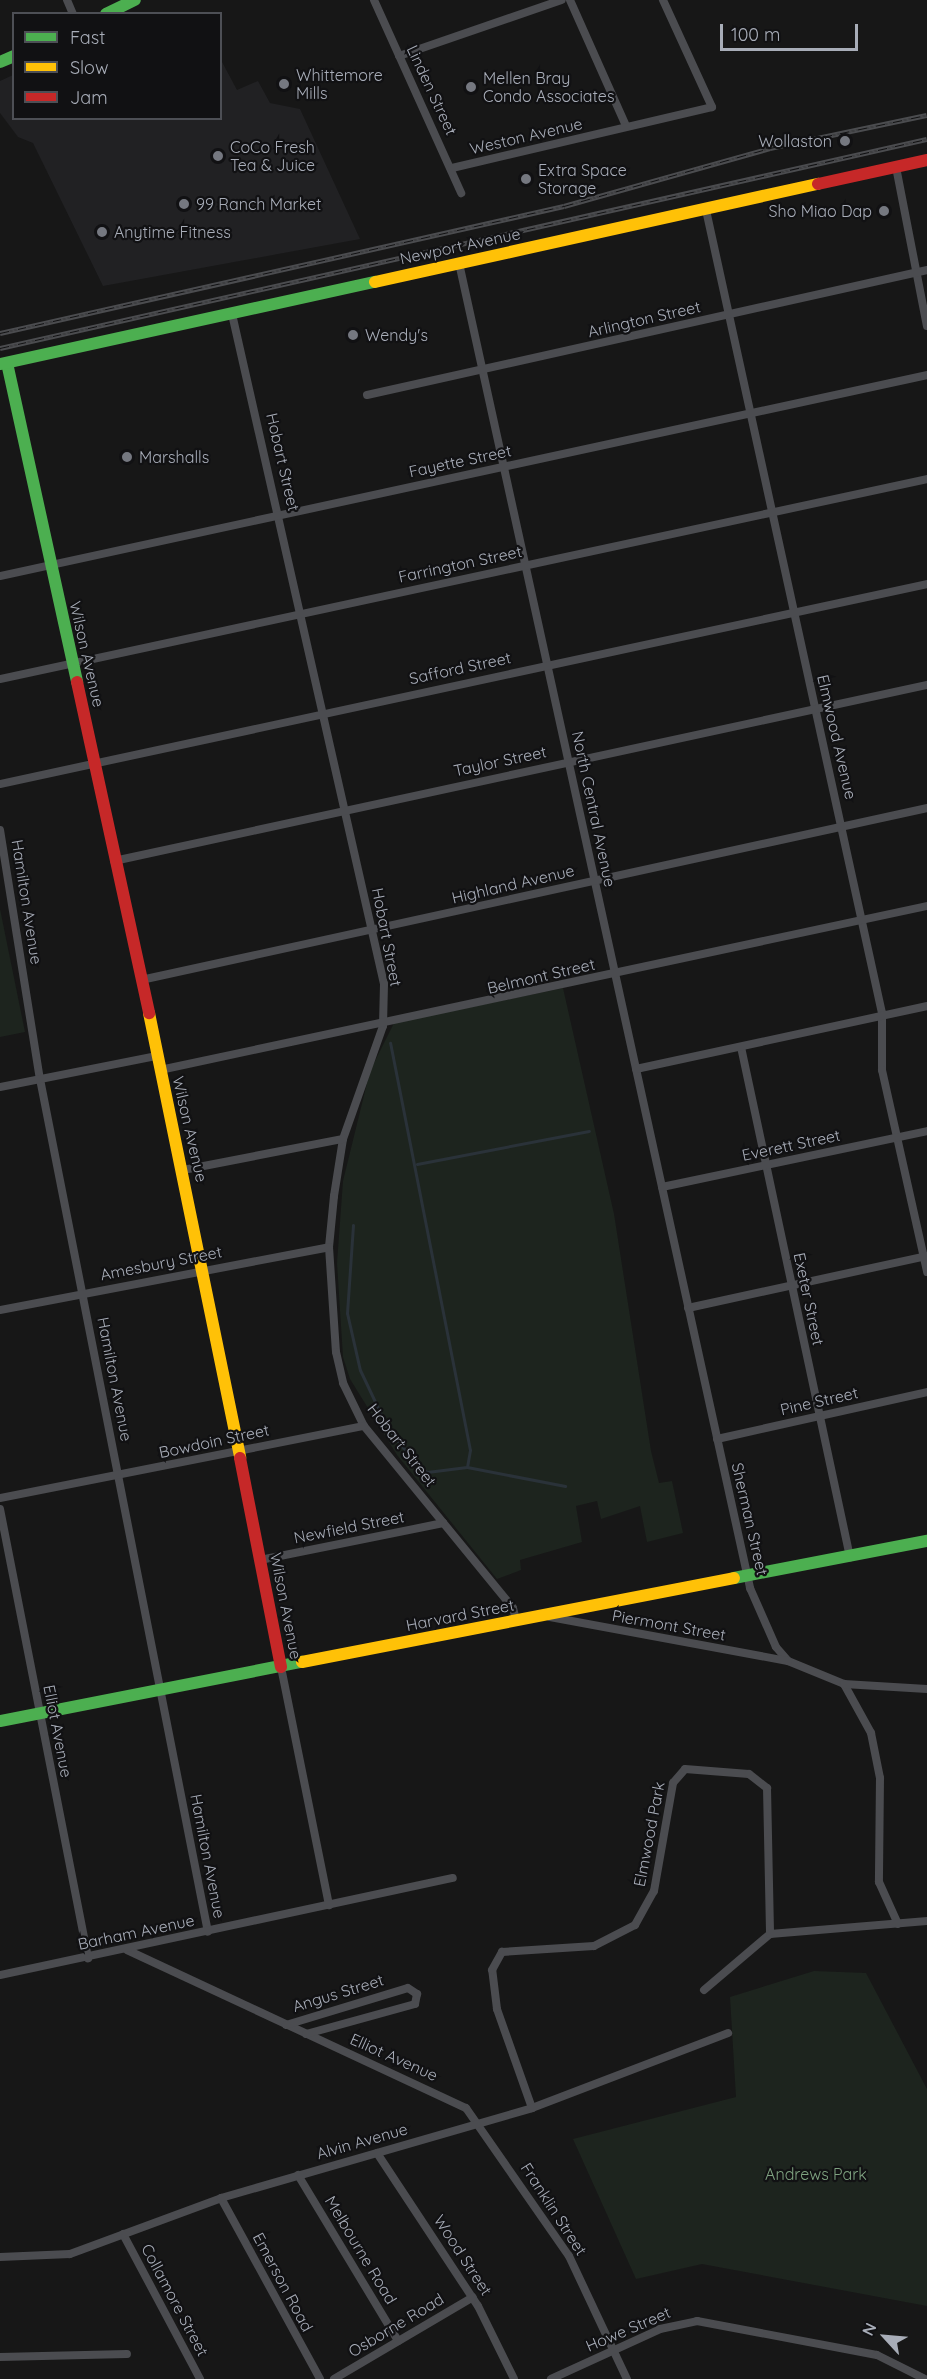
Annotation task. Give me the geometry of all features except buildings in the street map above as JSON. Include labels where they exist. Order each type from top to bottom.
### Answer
[{"type":"street","points":[[110,12],[135,0]]},
{"type":"street","name":"Linden Street","points":[[374,0],[452,168],[461,193]]},
{"type":"street","points":[[399,56],[562,0]]},
{"type":"street","points":[[570,0],[626,126]]},
{"type":"street","name":"Weston Avenue","points":[[452,168],[712,107],[663,0]]},
{"type":"street","name":"Newport Avenue","points":[[4,364],[927,160]]},
{"type":"street","points":[[896,167],[927,326]]},
{"type":"street","name":"Elmwood Avenue","points":[[706,210],[882,1013],[882,1070],[927,1272]]},
{"type":"street","name":"North Central Avenue","points":[[459,263],[636,1069]]},
{"type":"street","name":"Arlington Street","points":[[367,395],[482,372],[927,270]]},
{"type":"street","name":"Hobart Street","points":[[232,314],[281,516],[384,984],[383,1026],[343,1139],[329,1247],[336,1352],[343,1383],[364,1426],[513,1608],[516,1620]]},
{"type":"street","name":"Wilson Avenue","points":[[4,364],[183,1170],[329,1905]]},
{"type":"street","name":"Fayette Street","points":[[0,576],[927,375]]},
{"type":"street","name":"Farrington Street","points":[[0,678],[927,479]]},
{"type":"street","name":"Safford Street","points":[[0,784],[546,664],[927,584]]},
{"type":"street","name":"Taylor Street","points":[[114,861],[927,685]]},
{"type":"street","name":"Highland Avenue","points":[[141,980],[927,808]]},
{"type":"street","name":"Hamilton Avenue","points":[[0,830],[40,1079],[208,1932]]},
{"type":"street","name":"Belmont Street","points":[[160,1070],[383,1026],[927,906]]},
{"type":"street","points":[[636,1069],[741,1047],[882,1013],[927,1006]]},
{"type":"street","name":"Exeter Street","points":[[741,1047],[764,1166],[850,1557]]},
{"type":"street","points":[[0,1087],[157,1056]]},
{"type":"street","name":"Sherman Street","points":[[636,1069],[748,1578],[758,1614],[788,1661]]},
{"type":"street","name":"Everett Street","points":[[662,1187],[927,1131]]},
{"type":"street","points":[[183,1170],[343,1139]]},
{"type":"street","name":"Amesbury Street","points":[[0,1310],[329,1247]]},
{"type":"street","points":[[688,1308],[925,1256]]},
{"type":"street","name":"Pine Street","points":[[717,1439],[927,1392]]},
{"type":"street","name":"Bowdoin Street","points":[[0,1498],[364,1426]]},
{"type":"street","name":"Elliot Avenue","points":[[0,1509],[88,1958]]},
{"type":"street","name":"Newfield Street","points":[[260,1560],[443,1522]]},
{"type":"street","name":"Harvard Street","points":[[0,1721],[516,1620],[748,1578],[927,1541]]},
{"type":"street","name":"Piermont Street","points":[[544,1616],[788,1661]]},
{"type":"street","points":[[788,1661],[844,1684],[926,1689]]},
{"type":"street","points":[[844,1684],[875,1746],[880,1778],[879,1882],[898,1924]]},
{"type":"street","name":"Elmwood Park","points":[[532,2108],[497,2009],[492,1973],[502,1952],[594,1946],[635,1925],[654,1891],[674,1780],[694,1766],[749,1774],[767,1788],[770,1934]]},
{"type":"street","name":"Barham Avenue","points":[[0,1975],[127,1950],[453,1878]]},
{"type":"street","points":[[704,1990],[770,1934],[927,1921]]},
{"type":"street","name":"Elliot Avenue","points":[[127,1950],[450,2099],[480,2123]]},
{"type":"street","name":"Angus Street","points":[[286,2025],[408,1988],[417,1994],[415,2004],[305,2034]]},
{"type":"street","name":"Alvin Avenue","points":[[0,2257],[70,2254],[221,2198],[532,2108],[728,2033]]},
{"type":"street","name":"Franklin Street","points":[[480,2123],[569,2256],[627,2379]]},
{"type":"street","name":"Wood Street","points":[[377,2153],[473,2297],[514,2379]]},
{"type":"street","name":"Melbourne Road","points":[[298,2175],[398,2341]]},
{"type":"street","name":"Emerson Road","points":[[221,2198],[320,2379]]},
{"type":"street","name":"Collamore Street","points":[[123,2234],[200,2379]]},
{"type":"street","name":"Osborne Road","points":[[334,2379],[473,2297]]},
{"type":"street","name":"Howe Street","points":[[551,2379],[613,2350],[689,2321],[877,2355],[925,2379]]},
{"type":"street","points":[[0,2357],[127,2354]]},
{"type":"shaded area","points":[[222,62],[237,90],[258,81],[270,103],[300,109],[360,239],[103,286],[33,143],[18,137],[0,113],[0,81],[12,75],[12,120],[222,120]]},
{"type":"green space","points":[[0,909],[25,1032],[0,1037]]},
{"type":"green space","points":[[563,988],[614,1214],[651,1451],[659,1483],[672,1481],[683,1533],[647,1542],[640,1506],[601,1519],[597,1501],[576,1506],[582,1542],[520,1560],[521,1570],[497,1579],[397,1455],[350,1379],[343,1357],[337,1263],[343,1181],[370,1071],[394,1023]]},
{"type":"green space","name":"Andrews Park","points":[[814,1971],[866,1973],[927,2089],[927,2306],[702,2264],[636,2279],[573,2139],[736,2097],[730,1997]]},
{"type":"waterway","points":[[353,1225],[347,1313],[360,1370],[387,1427],[416,1464],[427,1472],[467,1467],[470,1450],[390,1043]]},
{"type":"waterway","points":[[417,1164],[589,1131]]},
{"type":"waterway","points":[[467,1467],[565,1486]]},
{"type":"railway","points":[[0,333],[564,206],[770,148],[927,115]]},
{"type":"railway","points":[[0,348],[927,139]]},
{"type":"traffic: fast","points":[[110,12],[135,0]]},
{"type":"traffic: fast","points":[[0,62],[12,57]]},
{"type":"traffic: fast","points":[[1,364],[375,282]]},
{"type":"traffic: fast","points":[[7,363],[77,682]]},
{"type":"traffic: fast","points":[[734,1578],[927,1541]]},
{"type":"traffic: fast","points":[[0,1721],[302,1662]]},
{"type":"traffic: slow","points":[[375,282],[818,184]]},
{"type":"traffic: slow","points":[[149,1013],[240,1458]]},
{"type":"traffic: slow","points":[[302,1662],[734,1578]]},
{"type":"traffic: jam","points":[[818,184],[927,160]]},
{"type":"traffic: jam","points":[[77,682],[149,1013]]},
{"type":"traffic: jam","points":[[240,1458],[281,1667]]},
{"type":"place","name":"Whittemore Mills","points":[[284,84]]},
{"type":"place","name":"Mellen Bray Condo Associates","points":[[471,87]]},
{"type":"place","name":"Wollaston","points":[[845,141]]},
{"type":"place","name":"CoCo Fresh Tea & Juice","points":[[218,156]]},
{"type":"place","name":"Extra Space Storage","points":[[526,179]]},
{"type":"place","name":"99 Ranch Market","points":[[184,204]]},
{"type":"place","name":"Sho Miao Dap","points":[[884,211]]},
{"type":"place","name":"Anytime Fitness","points":[[102,232]]},
{"type":"place","name":"Wendy's","points":[[353,335]]},
{"type":"place","name":"Marshalls","points":[[127,457]]}]
